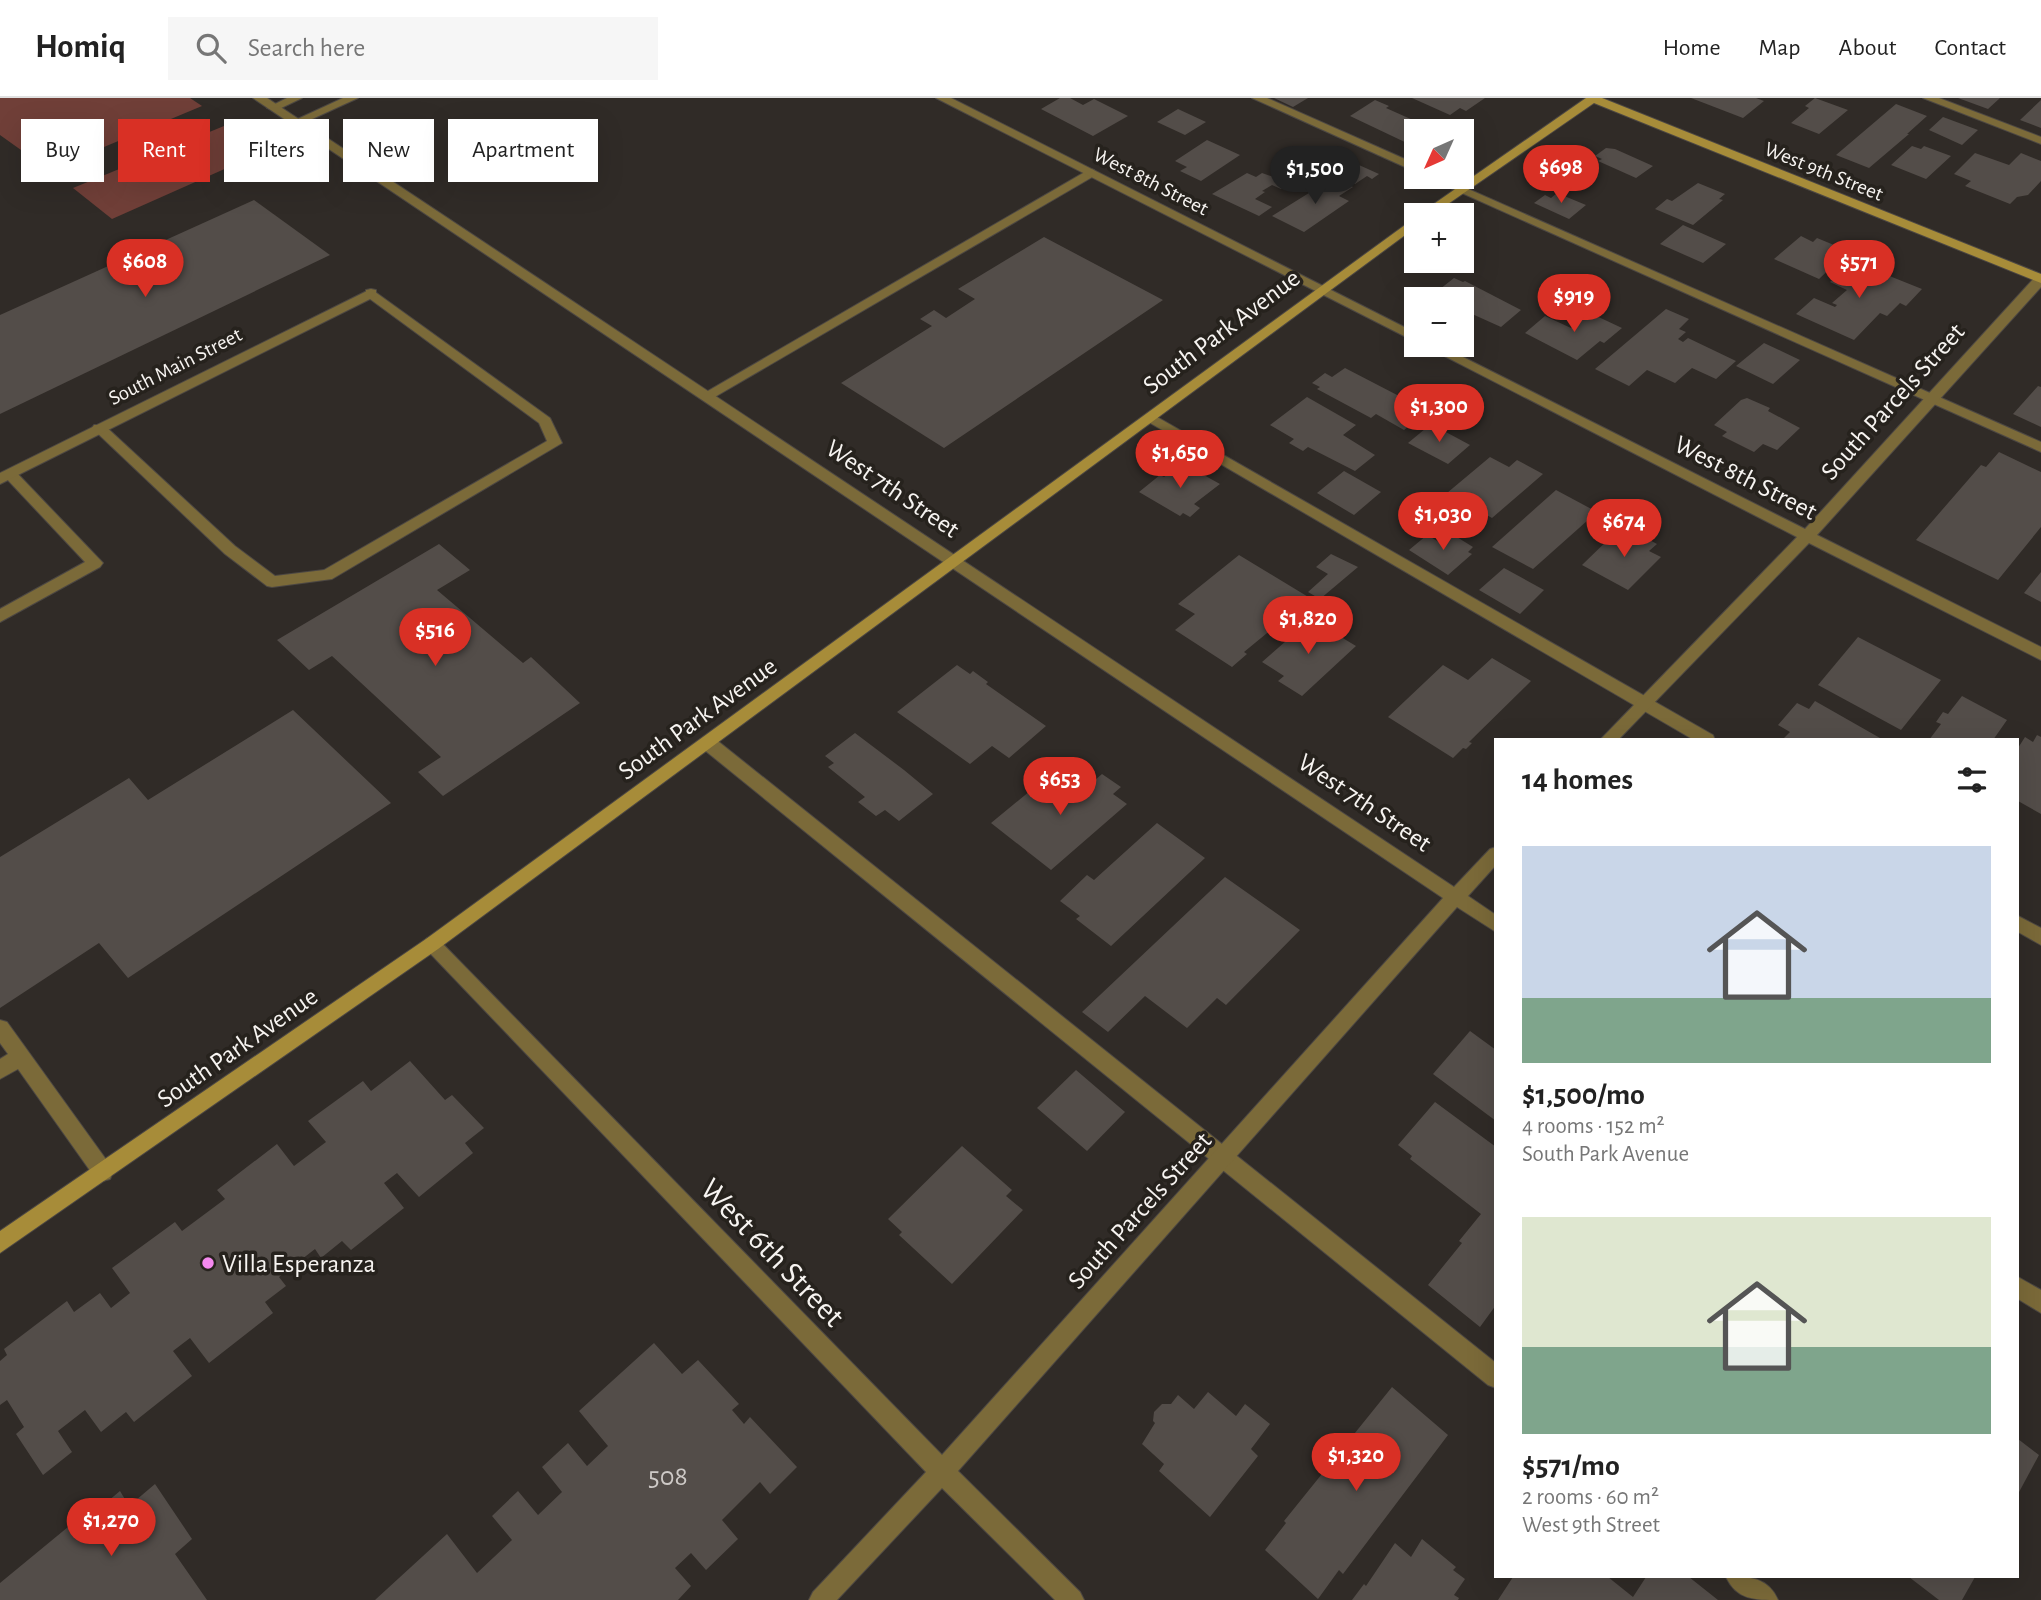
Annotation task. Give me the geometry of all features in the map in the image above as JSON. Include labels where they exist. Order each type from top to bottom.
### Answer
[{"type":"street","name":"West 7th Street","points":[[259,98],[289,119]]},
{"type":"street","points":[[273,108],[296,98]]},
{"type":"street","points":[[304,119],[352,98]]},
{"type":"street","points":[[1258,98],[1404,164]]},
{"type":"street","points":[[1474,179],[1593,98]]},
{"type":"street","name":"West 9th Street","points":[[1593,98],[2041,279]]},
{"type":"street","points":[[1928,98],[2041,141]]},
{"type":"street","name":"West 8th Street","points":[[946,99],[1404,332]]},
{"type":"street","name":"West 7th Street","points":[[329,145],[708,395],[951,562],[1494,924]]},
{"type":"street","points":[[708,395],[1090,173]]},
{"type":"street","points":[[1441,203],[1460,189],[2041,447]]},
{"type":"street","name":"South Park Avenue","points":[[0,1243],[432,944],[1404,230]]},
{"type":"street","name":"South Parcels Street","points":[[1610,738],[1808,535],[2041,279]]},
{"type":"street","name":"South Main Street","points":[[5,477],[99,428],[371,293],[546,422],[555,443],[327,575],[272,582],[230,550],[99,428]]},
{"type":"street","name":"West 8th Street","points":[[1453,357],[2041,654]]},
{"type":"street","points":[[1150,417],[1704,738]]},
{"type":"street","points":[[0,616],[95,564],[5,477]]},
{"type":"street","points":[[708,743],[1494,1375]]},
{"type":"street","name":"South Parcels Street","points":[[821,1600],[942,1472],[1455,896],[1494,856]]},
{"type":"street","points":[[2019,924],[2041,937]]},
{"type":"street","name":"West 6th Street","points":[[432,944],[942,1472],[1072,1600]]},
{"type":"street","points":[[0,1028],[103,1172]]},
{"type":"street","points":[[0,1070],[20,1057]]},
{"type":"street","points":[[2019,1288],[2041,1303]]},
{"type":"street","points":[[1739,1578],[1766,1600]]},
{"type":"shaded area","points":[[0,98],[190,98],[202,106],[171,119],[118,119],[118,141],[104,147],[104,119],[21,119],[21,150],[0,135]]},
{"type":"shaded area","points":[[224,126],[224,169],[210,176],[210,132]]},
{"type":"shaded area","points":[[118,170],[118,182],[195,182],[112,219],[73,188],[88,182],[104,182],[104,175]]},
{"type":"building","points":[[1060,98],[1070,98],[1083,105],[1094,99],[1128,116],[1093,136],[1041,109]]},
{"type":"building","points":[[1274,98],[1308,98],[1293,107]]},
{"type":"building","points":[[1412,98],[1485,98],[1466,111],[1460,108],[1450,115]]},
{"type":"building","points":[[1691,98],[1756,98],[1764,101],[1743,118]]},
{"type":"building","points":[[1815,98],[1848,110],[1819,134],[1791,123],[1809,108],[1805,106]]},
{"type":"building","points":[[1958,98],[2000,98],[1988,109]]},
{"type":"building","points":[[1375,100],[1411,119],[1404,119],[1404,142],[1350,116]]},
{"type":"building","points":[[2041,100],[2041,128],[2020,120]]},
{"type":"building","points":[[1896,104],[1927,116],[1869,168],[1836,155]]},
{"type":"building","points":[[1178,109],[1206,122],[1185,135],[1157,122]]},
{"type":"building","points":[[1943,117],[1978,130],[1962,145],[1929,130]]},
{"type":"building","points":[[1207,140],[1240,155],[1201,181],[1180,171],[1187,167],[1175,161]]},
{"type":"building","points":[[1912,146],[1921,149],[1924,146],[1951,156],[1926,179],[1891,165]]},
{"type":"building","points":[[1606,148],[1615,149],[1653,166],[1636,178],[1598,161],[1602,159],[1595,156]]},
{"type":"building","points":[[1975,153],[2009,165],[2021,153],[2041,161],[2041,181],[2028,195],[2017,197],[2010,204],[1965,186],[1971,181],[1954,174]]},
{"type":"building","points":[[1350,161],[1379,174],[1372,179],[1367,176],[1355,184],[1332,173]]},
{"type":"building","points":[[1247,173],[1256,177],[1262,173],[1290,183],[1281,189],[1272,185],[1262,191],[1265,192],[1255,199],[1272,207],[1259,216],[1212,194]]},
{"type":"building","points":[[1333,178],[1353,187],[1339,196],[1349,201],[1304,232],[1272,216]]},
{"type":"building","points":[[1698,183],[1725,194],[1719,199],[1723,200],[1693,225],[1655,209],[1667,199],[1672,201]]},
{"type":"building","points":[[1557,193],[1586,205],[1569,219],[1534,203],[1545,195],[1551,198]]},
{"type":"building","points":[[254,200],[330,255],[0,414],[0,315]]},
{"type":"building","points":[[1683,225],[1726,244],[1703,263],[1660,244]]},
{"type":"building","points":[[1801,236],[1813,242],[1817,238],[1834,245],[1830,249],[1844,255],[1819,279],[1774,259]]},
{"type":"building","points":[[1044,237],[1163,300],[944,448],[841,383],[932,326],[920,319],[934,310],[946,318],[975,299],[958,289]]},
{"type":"building","points":[[1852,261],[1922,289],[1906,306],[1900,303],[1887,316],[1880,313],[1854,340],[1796,314],[1814,298],[1835,307],[1837,305],[1832,303],[1847,290],[1830,282]]},
{"type":"building","points":[[1454,278],[1465,281],[1521,310],[1501,327],[1474,315],[1474,287],[1443,287]]},
{"type":"building","points":[[1666,309],[1689,319],[1679,329],[1686,332],[1678,339],[1683,342],[1688,338],[1736,361],[1716,379],[1692,368],[1675,383],[1647,370],[1629,386],[1595,369]]},
{"type":"building","points":[[1590,313],[1622,328],[1604,343],[1600,341],[1577,360],[1525,333],[1545,316],[1571,328],[1585,314]]},
{"type":"building","points":[[1764,343],[1800,360],[1773,384],[1736,366]]},
{"type":"building","points":[[1345,368],[1426,412],[1404,430],[1376,414],[1371,418],[1317,389],[1320,387],[1312,383],[1325,373],[1332,377]]},
{"type":"building","points":[[2038,386],[2041,387],[2041,427],[2013,414]]},
{"type":"building","points":[[1307,397],[1356,425],[1343,435],[1375,455],[1355,471],[1308,447],[1303,451],[1289,443],[1294,439],[1270,425]]},
{"type":"building","points":[[1747,398],[1770,408],[1768,411],[1800,428],[1777,450],[1763,444],[1754,452],[1722,436],[1727,432],[1714,425],[1741,400]]},
{"type":"building","points":[[1431,424],[1470,445],[1448,464],[1408,443]]},
{"type":"building","points":[[1999,452],[2041,472],[2041,527],[1998,580],[1916,540],[1981,465],[1986,467]]},
{"type":"building","points":[[1490,457],[1509,467],[1517,460],[1543,474],[1492,518],[1447,493]]},
{"type":"building","points":[[1182,463],[1220,484],[1194,504],[1200,508],[1190,517],[1183,513],[1180,516],[1139,492],[1160,475],[1164,477]]},
{"type":"building","points":[[1344,471],[1381,492],[1354,515],[1317,493]]},
{"type":"building","points":[[1556,490],[1597,512],[1533,569],[1492,547]]},
{"type":"building","points":[[1633,531],[1657,544],[1649,551],[1661,557],[1628,590],[1582,565],[1615,533],[1625,538]]},
{"type":"building","points":[[1452,534],[1473,547],[1468,552],[1472,554],[1448,575],[1409,550],[1427,535],[1439,542]]},
{"type":"building","points":[[439,544],[470,570],[437,590],[523,663],[531,657],[580,703],[443,796],[418,772],[441,757],[332,656],[309,670],[277,640]]},
{"type":"building","points":[[1331,554],[1358,567],[1320,599],[1308,592],[1328,574],[1316,567]]},
{"type":"building","points":[[1239,555],[1310,598],[1244,652],[1247,654],[1232,667],[1175,630],[1195,614],[1178,604]]},
{"type":"building","points":[[1504,568],[1544,590],[1520,614],[1479,590]]},
{"type":"building","points":[[2041,572],[2041,602],[2024,593]]},
{"type":"building","points":[[1311,619],[1356,646],[1302,696],[1278,681],[1284,676],[1262,662]]},
{"type":"building","points":[[1858,637],[1941,680],[1901,730],[1818,685]]},
{"type":"building","points":[[1492,658],[1531,681],[1469,742],[1472,743],[1466,749],[1463,748],[1453,758],[1388,717],[1443,665],[1468,680]]},
{"type":"building","points":[[957,665],[970,674],[973,671],[988,682],[986,684],[1046,726],[1009,758],[992,746],[970,764],[897,712]]},
{"type":"building","points":[[1962,696],[2007,720],[1994,738],[1930,738],[1941,724],[1936,722],[1943,712],[1948,714]]},
{"type":"building","points":[[1815,701],[1880,738],[1784,738],[1790,732],[1778,725],[1797,703],[1809,709]]},
{"type":"building","points":[[293,710],[391,803],[128,978],[99,943],[0,1008],[0,857],[129,778],[148,800]]},
{"type":"building","points":[[855,733],[933,794],[899,821],[885,810],[876,816],[858,802],[865,797],[828,767],[834,763],[825,756]]},
{"type":"building","points":[[2037,735],[2041,737],[2041,814],[2019,802],[2019,746],[2025,737],[2033,742]]},
{"type":"building","points":[[1081,770],[1095,780],[1102,774],[1121,787],[1113,794],[1127,804],[1051,870],[991,823],[1041,782],[1055,793]]},
{"type":"building","points":[[1157,823],[1205,858],[1111,946],[1076,919],[1080,916],[1060,901],[1087,875],[1094,880]]},
{"type":"building","points":[[1225,877],[1300,930],[1226,1005],[1217,998],[1187,1028],[1145,996],[1108,1032],[1082,1012]]},
{"type":"building","points":[[1470,1031],[1494,1049],[1494,1120],[1433,1074]]},
{"type":"building","name":"Villa Esperanza","points":[[410,1061],[445,1100],[452,1095],[484,1128],[465,1143],[473,1153],[419,1197],[397,1173],[384,1183],[404,1208],[351,1250],[342,1241],[321,1258],[315,1249],[279,1277],[286,1286],[265,1302],[273,1313],[209,1363],[190,1338],[173,1351],[192,1376],[134,1422],[126,1412],[101,1432],[85,1410],[58,1431],[72,1452],[43,1475],[16,1434],[24,1427],[7,1400],[0,1405],[0,1361],[7,1355],[4,1349],[67,1301],[74,1312],[100,1293],[111,1308],[130,1293],[112,1268],[175,1222],[182,1231],[225,1199],[217,1190],[277,1144],[294,1166],[326,1142],[308,1121],[363,1081],[371,1091]]},
{"type":"building","points":[[1076,1070],[1125,1112],[1087,1151],[1037,1108]]},
{"type":"building","points":[[1435,1102],[1494,1146],[1494,1308],[1480,1327],[1428,1285],[1462,1243],[1459,1241],[1481,1214],[1410,1159],[1412,1156],[1398,1145]]},
{"type":"building","points":[[962,1146],[1012,1190],[1006,1196],[1023,1210],[952,1284],[899,1235],[902,1232],[888,1219]]},
{"type":"building","points":[[654,1343],[682,1374],[698,1360],[739,1404],[732,1410],[744,1424],[750,1417],[797,1467],[770,1494],[760,1482],[722,1520],[738,1539],[706,1570],[691,1553],[675,1568],[691,1586],[678,1600],[375,1600],[447,1534],[477,1573],[512,1540],[492,1516],[518,1491],[538,1515],[562,1492],[542,1467],[568,1443],[587,1466],[608,1446],[579,1411]]},
{"type":"building","points":[[1392,1387],[1448,1435],[1343,1574],[1339,1570],[1318,1599],[1265,1550],[1286,1523],[1284,1521]]},
{"type":"building","points":[[1208,1392],[1236,1416],[1245,1404],[1270,1424],[1251,1449],[1258,1456],[1210,1517],[1159,1471],[1164,1464],[1142,1444],[1155,1423],[1154,1412],[1162,1404],[1171,1404],[1178,1395],[1194,1409]]},
{"type":"building","points":[[2019,1440],[2039,1455],[2019,1492]]},
{"type":"building","points":[[155,1484],[192,1539],[175,1554],[207,1600],[0,1600],[0,1583],[68,1527],[71,1532],[120,1491],[129,1506]]},
{"type":"building","points":[[1422,1539],[1456,1567],[1453,1570],[1465,1579],[1454,1595],[1458,1600],[1352,1600],[1364,1584],[1366,1586],[1395,1543],[1411,1557]]},
{"type":"building","points":[[1512,1578],[1609,1578],[1633,1597],[1645,1578],[1690,1578],[1718,1600],[1498,1600]]},
{"type":"building","points":[[1910,1578],[1974,1578],[1962,1600],[1939,1600]]},
{"type":"place","name":"Villa Esperanza","points":[[208,1263]]}]
